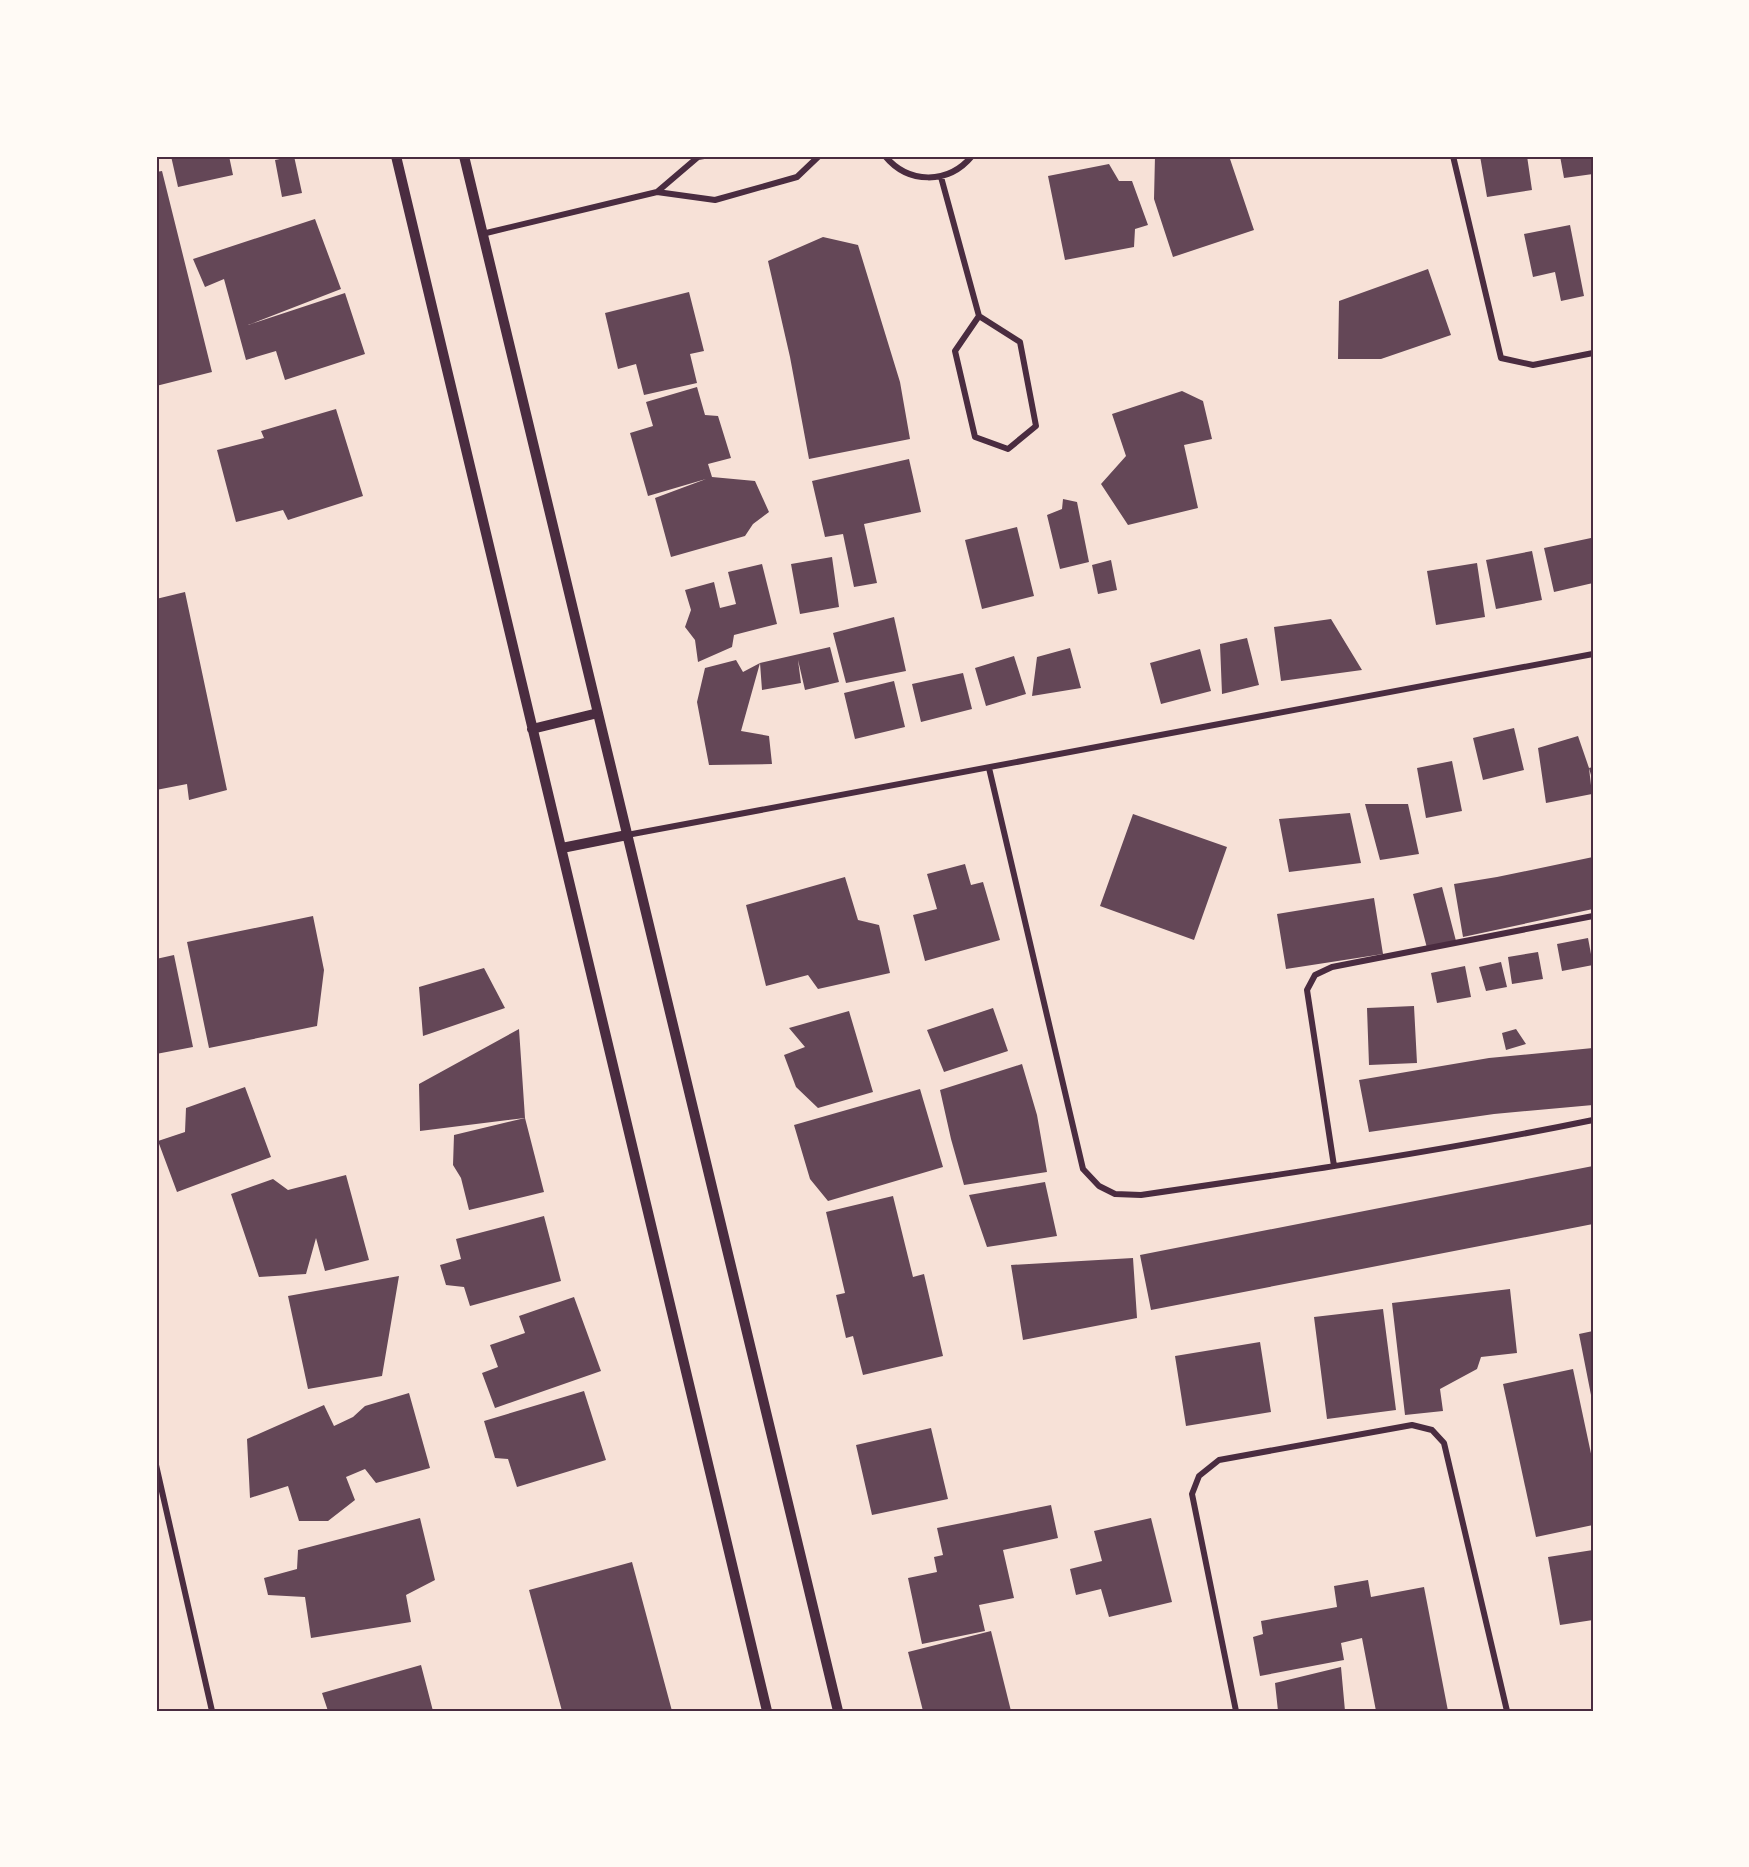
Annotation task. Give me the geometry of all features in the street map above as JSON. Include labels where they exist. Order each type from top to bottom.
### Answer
[{"type":"street","points":[[396,156],[767,1711]]},
{"type":"street","points":[[464,156],[838,1711]]},
{"type":"street","points":[[657,192],[698,157],[704,156]]},
{"type":"street","points":[[482,234],[657,192],[715,200],[797,177],[819,156]]},
{"type":"street","points":[[885,156],[900,170],[926,179],[941,177],[957,170],[972,156]]},
{"type":"street","points":[[1453,156],[1501,358],[1533,365],[1593,353]]},
{"type":"street","points":[[941,177],[979,316],[1020,342],[1036,426],[1008,449],[975,437],[955,351],[979,316]]},
{"type":"street","points":[[561,848],[1593,654]]},
{"type":"street","points":[[532,729],[598,713]]},
{"type":"street","points":[[989,768],[1083,1169],[1100,1186],[1115,1194],[1141,1195],[1334,1166],[1531,1133],[1593,1120]]},
{"type":"street","points":[[1334,1166],[1307,990],[1315,975],[1332,967],[1593,916]]},
{"type":"street","points":[[1236,1711],[1192,1494],[1199,1476],[1219,1460],[1412,1425],[1432,1430],[1444,1443],[1507,1711]]},
{"type":"street","points":[[156,1465],[212,1711]]},
{"type":"building","points":[[171,156],[229,156],[233,175],[178,187]]},
{"type":"building","points":[[294,156],[302,193],[282,197],[275,160]]},
{"type":"building","points":[[1155,156],[1229,156],[1254,230],[1173,257],[1154,199]]},
{"type":"building","points":[[1480,156],[1527,156],[1532,190],[1487,197]]},
{"type":"building","points":[[1560,156],[1593,156],[1593,174],[1564,178]]},
{"type":"building","points":[[1109,164],[1119,181],[1132,181],[1148,225],[1135,229],[1134,247],[1065,260],[1048,176]]},
{"type":"building","points":[[162,171],[212,372],[156,386],[156,172]]},
{"type":"building","points":[[315,219],[341,289],[248,325],[345,293],[365,354],[285,380],[276,351],[246,360],[224,279],[205,287],[193,259]]},
{"type":"building","points":[[1570,225],[1584,296],[1561,301],[1555,272],[1533,277],[1524,234]]},
{"type":"building","points":[[823,237],[858,245],[900,382],[910,439],[809,459],[790,357],[768,261]]},
{"type":"building","points":[[1428,269],[1451,335],[1381,359],[1338,359],[1339,301]]},
{"type":"building","points":[[689,292],[704,351],[690,354],[697,383],[644,395],[636,364],[618,369],[605,313]]},
{"type":"building","points":[[697,387],[705,415],[718,416],[731,458],[708,464],[712,477],[755,481],[769,512],[753,524],[745,536],[671,557],[655,498],[706,479],[648,496],[630,433],[653,426],[646,402]]},
{"type":"building","points":[[1182,391],[1203,401],[1212,439],[1184,445],[1198,508],[1128,525],[1101,484],[1126,456],[1112,414]]},
{"type":"building","points":[[336,409],[363,496],[288,520],[283,510],[236,522],[217,450],[264,438],[261,431]]},
{"type":"building","points":[[909,459],[921,512],[864,524],[877,583],[854,587],[843,534],[825,537],[812,481]]},
{"type":"building","points":[[1063,499],[1077,502],[1089,562],[1060,569],[1047,515],[1062,509]]},
{"type":"building","points":[[1017,527],[1034,596],[982,609],[965,540]]},
{"type":"building","points":[[1591,538],[1593,583],[1554,592],[1544,548]]},
{"type":"building","points":[[1532,551],[1542,600],[1496,609],[1486,560]]},
{"type":"building","points":[[832,557],[839,607],[800,614],[791,564]]},
{"type":"building","points":[[1111,560],[1117,590],[1098,594],[1092,565]]},
{"type":"building","points":[[1477,563],[1485,617],[1436,625],[1427,571]]},
{"type":"building","points":[[762,564],[777,624],[734,635],[732,647],[698,662],[695,640],[685,627],[691,610],[685,590],[714,582],[720,608],[736,604],[728,572]]},
{"type":"building","points":[[185,592],[227,790],[189,800],[187,784],[156,790],[156,599]]},
{"type":"building","points":[[894,617],[906,671],[846,683],[833,633]]},
{"type":"building","points":[[1331,619],[1362,670],[1281,681],[1274,627]]},
{"type":"building","points":[[1247,638],[1259,685],[1222,694],[1220,644]]},
{"type":"building","points":[[830,647],[839,682],[805,690],[798,660],[801,683],[762,690],[760,663]]},
{"type":"building","points":[[1070,648],[1081,688],[1032,696],[1037,657]]},
{"type":"building","points":[[1200,649],[1211,691],[1161,704],[1150,663]]},
{"type":"building","points":[[1014,656],[1026,694],[986,706],[975,668]]},
{"type":"building","points":[[736,660],[743,672],[760,663],[741,731],[769,736],[772,764],[709,765],[697,702],[705,668]]},
{"type":"building","points":[[963,673],[972,709],[921,722],[912,684]]},
{"type":"building","points":[[894,681],[905,727],[855,739],[844,693]]},
{"type":"building","points":[[1514,728],[1524,770],[1483,780],[1473,738]]},
{"type":"building","points":[[1578,736],[1589,768],[1592,794],[1546,803],[1538,748]]},
{"type":"building","points":[[1452,761],[1462,811],[1426,818],[1417,768]]},
{"type":"building","points":[[1593,767],[1593,782],[1589,768]]},
{"type":"building","points":[[1365,804],[1408,804],[1419,854],[1380,860]]},
{"type":"building","points":[[1350,813],[1361,863],[1289,872],[1279,819]]},
{"type":"building","points":[[1133,814],[1227,847],[1194,940],[1100,906]]},
{"type":"building","points":[[1593,857],[1593,909],[1463,937],[1454,884]]},
{"type":"building","points":[[965,864],[971,885],[983,882],[1000,940],[925,961],[913,915],[937,909],[927,874]]},
{"type":"building","points":[[845,877],[858,920],[879,925],[890,973],[818,989],[808,975],[766,986],[746,905]]},
{"type":"building","points":[[1442,887],[1456,941],[1427,948],[1413,894]]},
{"type":"building","points":[[1374,898],[1383,954],[1286,969],[1277,914]]},
{"type":"building","points":[[313,916],[324,970],[317,1026],[209,1048],[187,942]]},
{"type":"building","points":[[1588,938],[1593,965],[1562,971],[1557,944]]},
{"type":"building","points":[[1538,952],[1543,979],[1512,984],[1508,957]]},
{"type":"building","points":[[174,955],[193,1047],[156,1054],[156,959]]},
{"type":"building","points":[[1501,962],[1507,987],[1486,991],[1479,967]]},
{"type":"building","points":[[1465,966],[1471,997],[1437,1003],[1431,973]]},
{"type":"building","points":[[484,968],[505,1008],[423,1036],[419,987]]},
{"type":"building","points":[[1414,1006],[1417,1063],[1369,1065],[1367,1008]]},
{"type":"building","points":[[993,1008],[1008,1051],[944,1072],[927,1030]]},
{"type":"building","points":[[849,1011],[873,1092],[818,1108],[796,1087],[784,1055],[805,1047],[789,1028]]},
{"type":"building","points":[[519,1029],[525,1118],[420,1131],[419,1084]]},
{"type":"building","points":[[1516,1029],[1526,1044],[1506,1050],[1502,1033]]},
{"type":"building","points":[[1593,1048],[1593,1105],[1494,1114],[1369,1132],[1359,1080],[1489,1058]]},
{"type":"building","points":[[1022,1064],[1037,1115],[1047,1172],[964,1185],[940,1090]]},
{"type":"building","points":[[245,1087],[271,1157],[177,1192],[158,1141],[185,1132],[186,1108]]},
{"type":"building","points":[[920,1089],[943,1167],[828,1201],[810,1179],[794,1125]]},
{"type":"building","points":[[525,1118],[544,1192],[469,1210],[461,1178],[453,1165],[454,1135]]},
{"type":"building","points":[[1593,1166],[1593,1224],[1151,1310],[1140,1255]]},
{"type":"building","points":[[346,1175],[369,1260],[325,1271],[316,1238],[306,1274],[259,1277],[231,1194],[273,1179],[288,1190]]},
{"type":"building","points":[[1045,1182],[1057,1236],[987,1247],[969,1195]]},
{"type":"building","points":[[893,1196],[913,1277],[924,1274],[943,1356],[863,1375],[853,1336],[846,1338],[836,1295],[845,1293],[826,1212]]},
{"type":"building","points":[[544,1216],[561,1281],[470,1306],[464,1287],[446,1285],[440,1265],[461,1259],[456,1239]]},
{"type":"building","points":[[1133,1258],[1137,1318],[1023,1340],[1011,1265]]},
{"type":"building","points":[[399,1276],[382,1376],[308,1389],[288,1296]]},
{"type":"building","points":[[1510,1289],[1517,1353],[1481,1357],[1477,1369],[1440,1389],[1443,1411],[1405,1415],[1392,1303]]},
{"type":"building","points":[[574,1297],[601,1371],[495,1408],[482,1373],[498,1367],[490,1345],[525,1333],[519,1316]]},
{"type":"building","points":[[1383,1309],[1396,1410],[1327,1419],[1314,1317]]},
{"type":"building","points":[[1593,1331],[1593,1394],[1591,1395],[1579,1334]]},
{"type":"building","points":[[1260,1342],[1271,1412],[1186,1426],[1175,1356]]},
{"type":"building","points":[[1573,1369],[1593,1463],[1593,1525],[1536,1537],[1503,1384]]},
{"type":"building","points":[[584,1391],[606,1460],[517,1487],[508,1459],[495,1458],[484,1421]]},
{"type":"building","points":[[409,1393],[430,1468],[376,1483],[365,1469],[346,1477],[355,1500],[328,1521],[299,1521],[288,1486],[250,1498],[247,1439],[324,1405],[334,1426],[353,1417],[365,1406]]},
{"type":"building","points":[[931,1428],[948,1499],[872,1515],[856,1445]]},
{"type":"building","points":[[1051,1505],[1058,1538],[1003,1550],[1014,1598],[979,1605],[985,1631],[922,1644],[908,1578],[937,1572],[934,1557],[943,1555],[937,1528]]},
{"type":"building","points":[[420,1518],[435,1580],[406,1595],[411,1622],[311,1638],[305,1597],[268,1595],[264,1578],[297,1569],[298,1550]]},
{"type":"building","points":[[1151,1518],[1172,1602],[1109,1617],[1101,1589],[1076,1595],[1070,1569],[1102,1561],[1094,1531]]},
{"type":"building","points":[[1593,1550],[1593,1620],[1560,1625],[1548,1557]]},
{"type":"building","points":[[632,1562],[672,1711],[562,1711],[529,1590]]},
{"type":"building","points":[[1368,1580],[1371,1597],[1424,1587],[1448,1711],[1376,1711],[1362,1638],[1341,1643],[1344,1660],[1260,1676],[1253,1637],[1263,1634],[1261,1621],[1337,1607],[1334,1586]]},
{"type":"building","points":[[991,1631],[1011,1711],[923,1711],[908,1652]]},
{"type":"building","points":[[421,1665],[433,1711],[328,1711],[322,1693]]},
{"type":"building","points":[[1341,1667],[1345,1711],[1278,1711],[1275,1683]]}]
